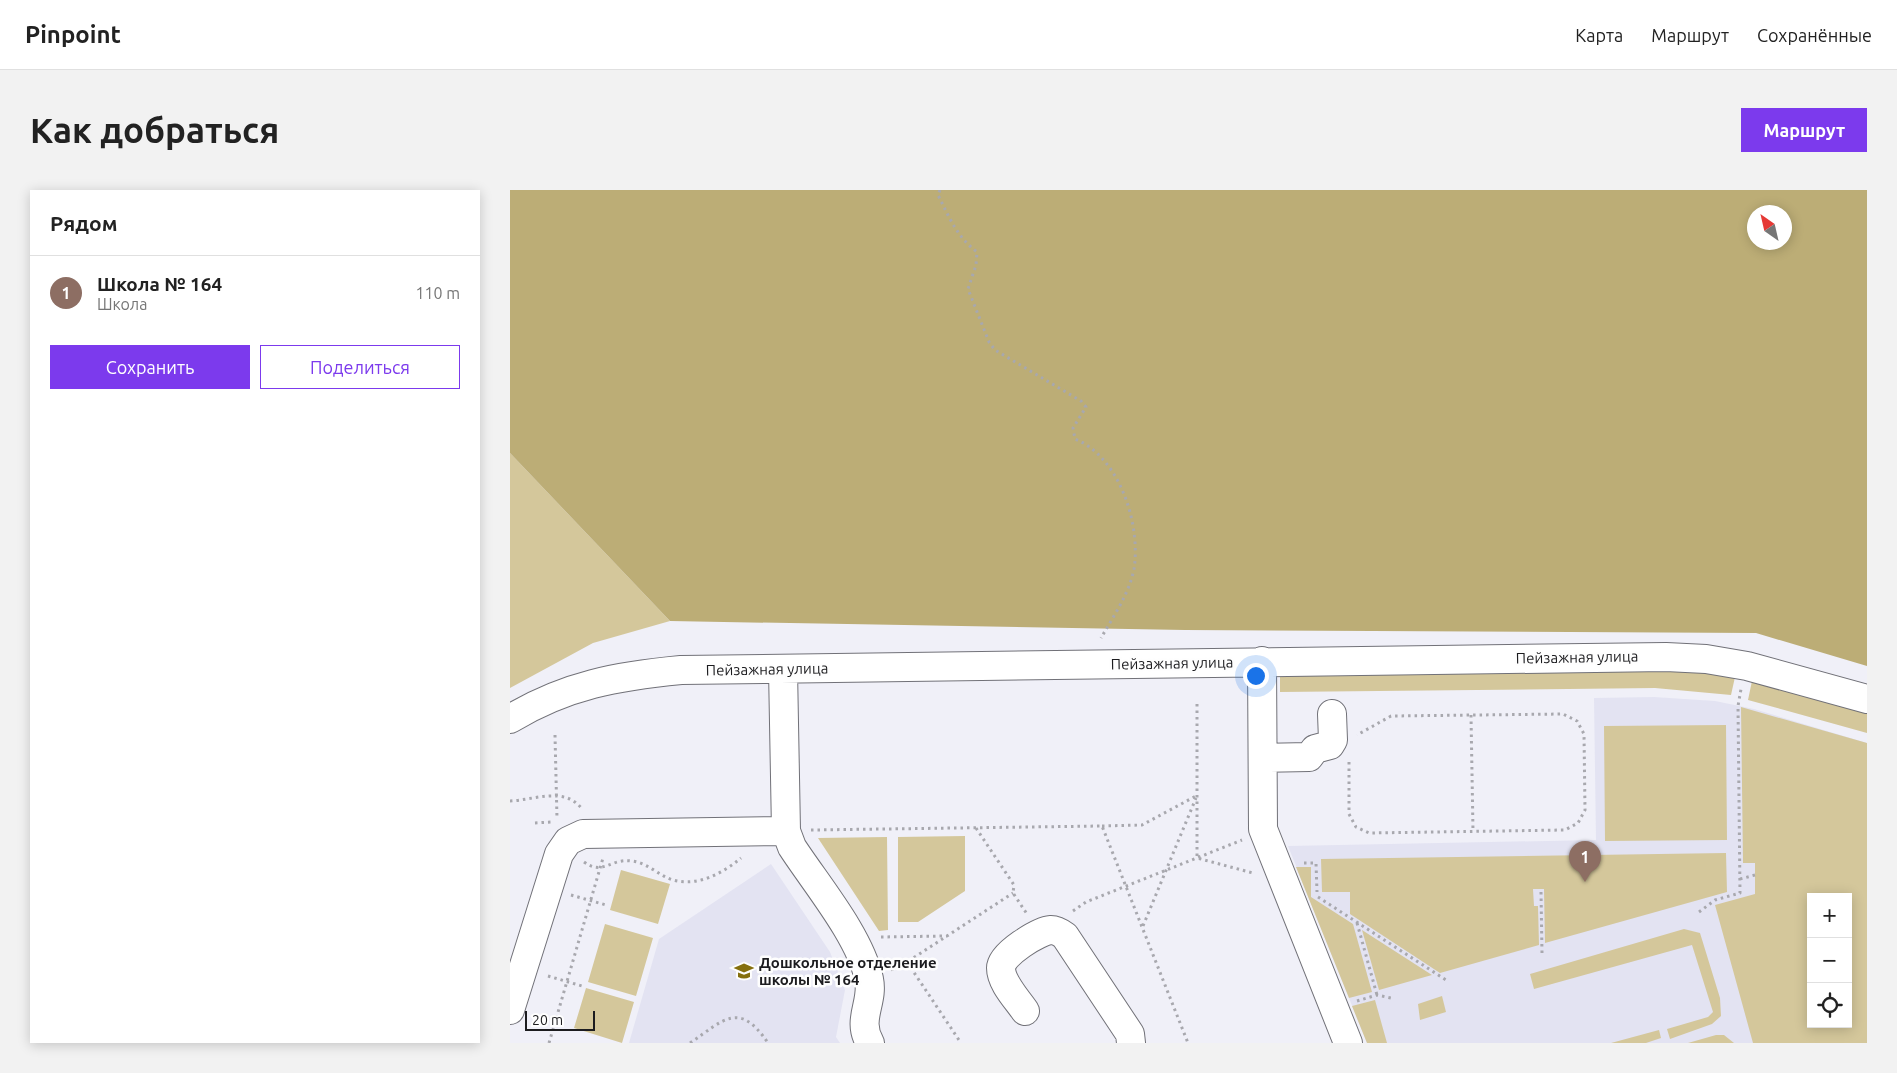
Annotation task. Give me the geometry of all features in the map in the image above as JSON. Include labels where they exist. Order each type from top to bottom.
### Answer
[{"type":"street","name":"Пейзажная улица","points":[[510,719],[531,706],[581,686],[628,675],[681,670],[1262,661],[1610,657],[1696,658],[1747,666],[1867,699]]},
{"type":"street","points":[[1262,661],[1263,829],[1348,1043]]},
{"type":"street","points":[[783,669],[786,831],[792,847],[853,939],[869,979],[870,990],[863,1024],[870,1043]]},
{"type":"street","points":[[1263,758],[1309,757],[1315,749],[1330,745],[1338,731]]},
{"type":"street","points":[[510,1010],[558,854],[568,841],[583,834],[786,831]]},
{"type":"street","points":[[1025,1011],[1002,978],[1001,966],[1007,954],[1041,932],[1054,930],[1065,936],[1130,1034],[1131,1043]]},
{"type":"path","points":[[940,190],[938,195],[952,224],[963,241],[977,252],[976,266],[968,289],[990,342],[995,350],[1081,401],[1086,407],[1073,428],[1075,439],[1084,442],[1108,465],[1120,482],[1135,531],[1134,569],[1126,594],[1100,641]]},
{"type":"path","points":[[1699,912],[1715,900],[1740,893],[1738,706],[1742,686]]},
{"type":"path","points":[[1197,704],[1197,858]]},
{"type":"path","points":[[1563,714],[1577,721],[1584,734],[1585,810],[1578,823],[1564,830],[1472,832],[1370,833],[1356,827],[1349,814],[1338,731],[1392,716],[1471,715],[1563,714]]},
{"type":"path","points":[[1471,715],[1472,832]]},
{"type":"path","points":[[555,735],[557,822]]},
{"type":"path","points":[[786,831],[1142,825],[1197,795]]},
{"type":"path","points":[[1142,927],[1197,795]]},
{"type":"path","points":[[510,801],[556,796],[570,798],[581,807],[584,814]]},
{"type":"path","points":[[1102,826],[1188,1043]]},
{"type":"path","points":[[976,828],[1014,885],[1013,892],[1041,932],[1086,902],[1250,837]]},
{"type":"path","points":[[549,1043],[610,834]]},
{"type":"path","points":[[583,861],[591,867],[600,869],[616,862],[631,860],[673,880],[690,882],[708,879],[745,856]]},
{"type":"path","points":[[1197,858],[1256,874]]},
{"type":"path","points":[[1295,864],[1316,863],[1317,896],[1446,980]]},
{"type":"path","points":[[1740,879],[1755,875]]},
{"type":"path","points":[[548,888],[606,905]]},
{"type":"path","points":[[890,970],[907,962],[948,936],[1013,892]]},
{"type":"path","points":[[1541,892],[1542,953]]},
{"type":"path","points":[[1356,922],[1377,995]]},
{"type":"path","points":[[876,937],[948,936]]},
{"type":"path","points":[[907,962],[961,1043]]},
{"type":"path","points":[[523,968],[582,986]]},
{"type":"path","points":[[1350,1002],[1377,995],[1391,998]]},
{"type":"path","points":[[690,1043],[723,1020],[736,1017],[748,1020],[758,1028],[768,1043]]},
{"type":"shaded area","points":[[510,190],[1867,190],[1867,666],[1756,633],[1185,630],[670,621],[510,453]]},
{"type":"shaded area","points":[[510,453],[670,621],[593,643],[510,688]]},
{"type":"shaded area","points":[[1655,669],[1735,677],[1731,695],[1655,688],[1280,692],[1280,674]]},
{"type":"shaded area","points":[[1752,681],[1867,712],[1867,733],[1748,700]]},
{"type":"shaded area","points":[[1654,697],[1715,701],[1754,709],[1867,743],[1867,1043],[1367,1043],[1288,846],[1596,840],[1594,698]]},
{"type":"shaded area","points":[[1741,707],[1867,743],[1867,1043],[1753,1043],[1715,905],[1755,894],[1755,863],[1743,863]]},
{"type":"shaded area","points":[[1726,725],[1727,840],[1605,841],[1604,726]]},
{"type":"shaded area","points":[[965,836],[965,891],[918,922],[898,922],[898,837]]},
{"type":"shaded area","points":[[887,837],[888,930],[879,931],[818,838]]},
{"type":"shaded area","points":[[1726,853],[1727,892],[1545,943],[1544,889],[1533,889],[1534,906],[1538,906],[1539,945],[1440,973],[1350,914],[1350,892],[1322,892],[1321,859]]},
{"type":"shaded area","name":"Дошкольное отделение школы № 164","points":[[771,864],[830,952],[845,990],[836,1037],[840,1043],[629,1043],[659,939]]},
{"type":"shaded area","points":[[1296,867],[1311,867],[1311,897],[1353,924],[1372,992],[1349,998]]},
{"type":"shaded area","points":[[621,870],[670,884],[658,924],[610,910]]},
{"type":"shaded area","points":[[605,924],[653,938],[636,996],[588,982]]},
{"type":"shaded area","points":[[1684,929],[1700,933],[1720,998],[1721,1016],[1712,1024],[1670,1039],[1667,1029],[1708,1017],[1713,1012],[1692,945],[1534,989],[1530,974]]},
{"type":"shaded area","points":[[1362,930],[1432,975],[1379,990]]},
{"type":"shaded area","points":[[586,988],[634,1002],[622,1043],[574,1028]]},
{"type":"shaded area","points":[[1442,996],[1446,1012],[1420,1020],[1418,1004]]},
{"type":"shaded area","points":[[1375,1000],[1387,1043],[1367,1043],[1352,1006]]},
{"type":"shaded area","points":[[1659,1030],[1661,1038],[1646,1043],[1611,1043]]},
{"type":"shaded area","points":[[1716,1035],[1724,1035],[1734,1043],[1688,1043]]},
{"type":"place","name":"Школа № 164","points":[[1585,882]]},
{"type":"place","name":"Дошкольное отделение школы № 164","points":[[744,971]]}]
